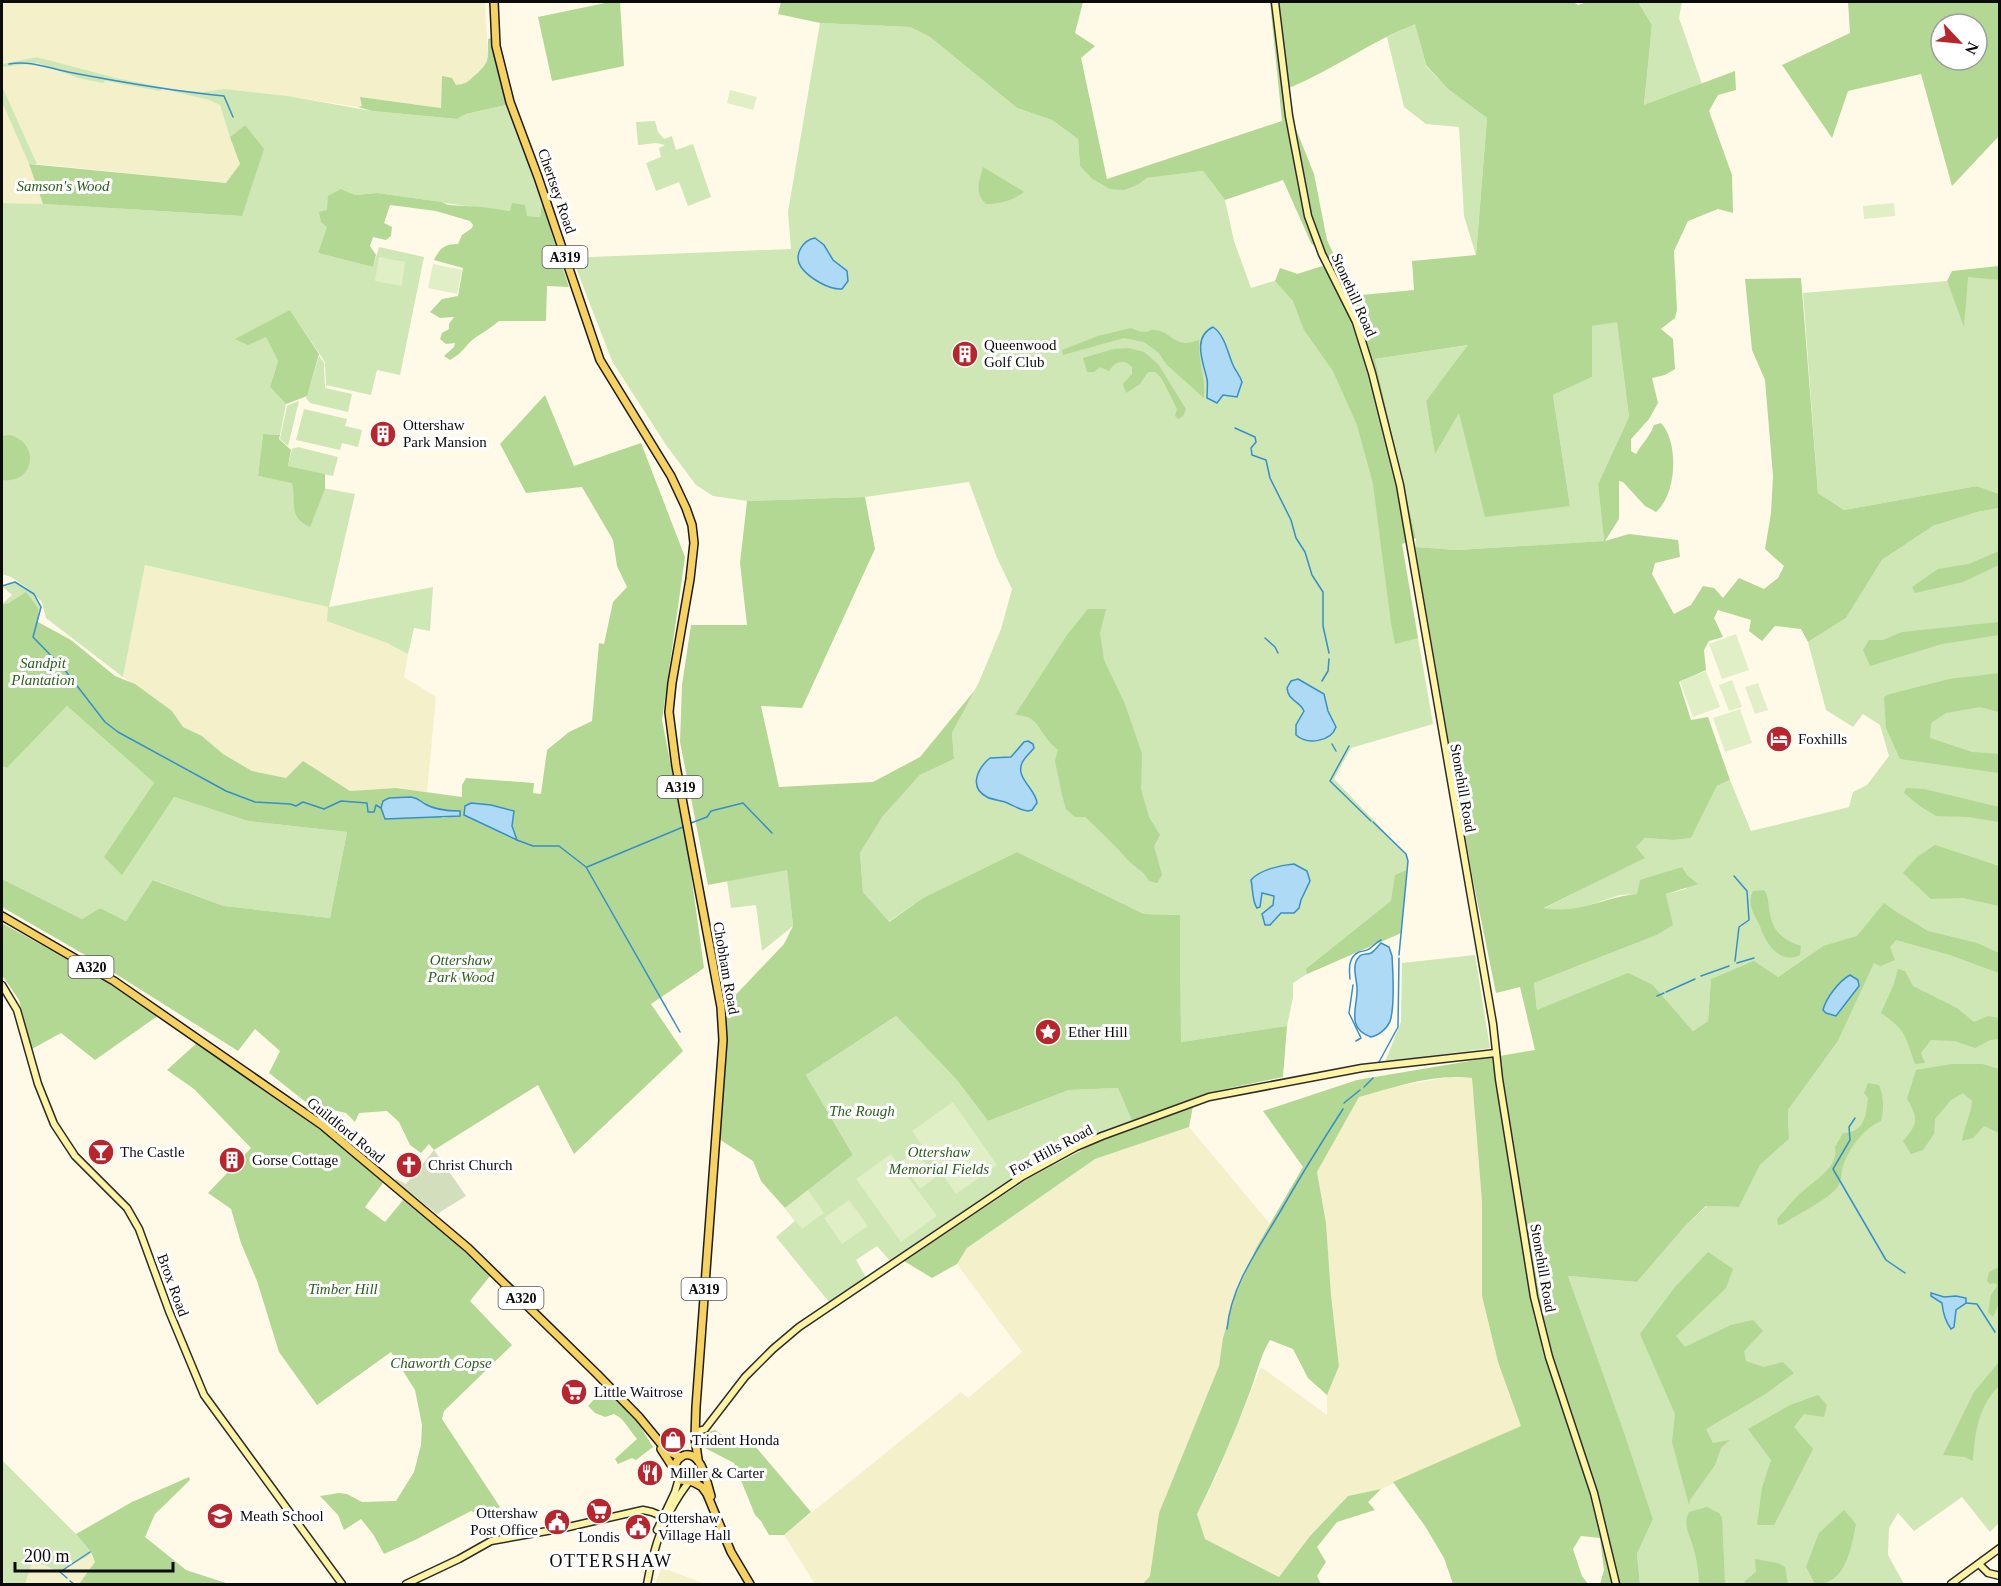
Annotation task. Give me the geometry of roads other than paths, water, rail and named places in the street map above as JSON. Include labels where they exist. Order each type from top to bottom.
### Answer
[{"type":"main road","name":"Chertsey Road","points":[[494,2],[496,46],[510,102],[600,358],[671,476],[686,508]]},
{"type":"main road","name":"Chobham Road","points":[[686,508],[692,525],[693,543],[690,579],[669,712],[676,766],[721,1007],[723,1040],[698,1376],[695,1435],[698,1459]]},
{"type":"main road","name":"Guildford Road","points":[[2,916],[114,981],[322,1125],[468,1248],[558,1334],[635,1414],[667,1451],[684,1456]]},
{"type":"main road","name":"Guildford Road","points":[[635,1414],[674,1470]]},
{"type":"main road","name":"Chobham Road","points":[[684,1456],[695,1435]]},
{"type":"main road","points":[[723,1533],[702,1464],[698,1459],[684,1456],[676,1462],[674,1470],[679,1479],[702,1487],[707,1494],[723,1533],[737,1564],[750,1584]]},
{"type":"main road","points":[[691,1483],[699,1478],[702,1470]]},
{"type":"street","name":"Stonehill Road","points":[[1275,2],[1289,116],[1308,216],[1322,254],[1356,322],[1372,373],[1400,485],[1496,1053],[1534,1297],[1549,1357],[1594,1493],[1616,1584]]},
{"type":"street","name":"Brox Road","points":[[2,985],[17,1010],[38,1084],[54,1124],[75,1156],[127,1208],[139,1229],[169,1311],[204,1395],[342,1584]]},
{"type":"street","name":"Fox Hills Road","points":[[695,1435],[707,1427],[745,1377],[799,1327],[1023,1176],[1076,1147],[1209,1097],[1362,1068],[1496,1053]]},
{"type":"street","points":[[647,1584],[657,1532],[679,1479]]},
{"type":"street","points":[[664,1517],[691,1483]]},
{"type":"street","points":[[406,1584],[498,1539],[564,1528],[643,1510],[664,1517]]},
{"type":"street","points":[[1951,1584],[2000,1548]]},
{"type":"street","points":[[1979,1564],[1988,1573],[2000,1576]]},
{"type":"water","points":[[815,238],[824,245],[833,260],[847,271],[848,281],[842,289],[831,288],[809,275],[801,267],[798,258],[800,249]]},
{"type":"water","points":[[1213,327],[1223,340],[1242,382],[1237,397],[1223,395],[1217,403],[1207,398],[1207,381],[1201,350],[1203,337]]},
{"type":"water","points":[[1298,679],[1324,694],[1328,711],[1336,727],[1324,739],[1312,741],[1296,735],[1296,725],[1304,711],[1290,696],[1287,688],[1291,681]]},
{"type":"water","points":[[1028,741],[1033,744],[1034,748],[1023,761],[1021,774],[1036,798],[1037,803],[1032,810],[1019,809],[981,793],[976,783],[977,778],[982,767],[990,758],[1011,757],[1024,742]]},
{"type":"water","points":[[411,797],[433,808],[460,811],[460,816],[385,819],[381,808],[383,801],[389,798]]},
{"type":"water","points":[[471,803],[514,811],[512,826],[517,840],[464,815],[465,806]]},
{"type":"water","points":[[1294,864],[1307,871],[1310,881],[1299,908],[1294,913],[1281,913],[1270,925],[1265,925],[1262,914],[1273,905],[1274,896],[1262,893],[1260,907],[1257,908],[1253,898],[1251,880],[1265,871]]},
{"type":"water","points":[[1381,943],[1389,947],[1392,956],[1392,1012],[1390,1021],[1384,1030],[1371,1037],[1363,1033],[1355,1022],[1357,989],[1355,968],[1360,956],[1369,954]]},
{"type":"water","points":[[1850,975],[1858,980],[1859,986],[1836,1016],[1826,1013],[1823,1010],[1830,995]]},
{"type":"water","points":[[1931,1293],[1944,1297],[1966,1298],[1966,1303],[1956,1310],[1954,1327],[1951,1329],[1947,1323],[1942,1303],[1931,1296]]},
{"type":"waterway","points":[[9,64],[32,64],[127,83],[224,96],[233,117]]},
{"type":"waterway","points":[[1235,428],[1255,437],[1256,442],[1251,448],[1252,455],[1266,460],[1270,478],[1291,520],[1296,538],[1305,552],[1312,575],[1323,592],[1323,626],[1329,653]]},
{"type":"waterway","points":[[2,586],[15,582],[34,594],[41,607],[33,637],[64,669],[105,722],[118,732],[226,791],[255,802],[296,806],[303,802],[324,809],[341,801],[367,803],[368,812],[374,812],[376,805],[381,808]]},
{"type":"waterway","points":[[1265,638],[1278,653]]},
{"type":"waterway","points":[[1322,681],[1328,671],[1329,659]]},
{"type":"waterway","points":[[1332,744],[1336,751]]},
{"type":"waterway","points":[[1349,746],[1330,781],[1371,821]]},
{"type":"waterway","points":[[691,823],[707,817],[711,811],[743,803],[772,833]]},
{"type":"waterway","points":[[1373,822],[1406,854],[1408,861],[1399,955]]},
{"type":"waterway","points":[[587,867],[683,827]]},
{"type":"waterway","points":[[517,840],[533,846],[559,846],[586,867],[680,1032]]},
{"type":"waterway","points":[[1734,876],[1747,891],[1749,920],[1739,927],[1735,961]]},
{"type":"waterway","points":[[1350,979],[1351,960],[1355,954],[1381,940]]},
{"type":"waterway","points":[[1379,1062],[1398,1027],[1399,958]]},
{"type":"waterway","points":[[1737,963],[1754,958]]},
{"type":"waterway","points":[[1701,976],[1729,966]]},
{"type":"waterway","points":[[1666,992],[1695,979]]},
{"type":"waterway","points":[[1353,985],[1349,1013],[1361,1038],[1356,1041]]},
{"type":"waterway","points":[[1657,996],[1664,993]]},
{"type":"waterway","points":[[1364,1087],[1373,1078]]},
{"type":"waterway","points":[[1344,1103],[1360,1090]]},
{"type":"waterway","points":[[1227,1329],[1234,1298],[1247,1268],[1343,1109]]},
{"type":"waterway","points":[[1855,1118],[1849,1127],[1850,1140],[1833,1169],[1886,1260],[1905,1273]]},
{"type":"waterway","points":[[1966,1303],[1977,1304],[1995,1332]]},
{"type":"waterway","points":[[67,1578],[60,1572],[90,1552]]},
{"type":"waterway","points":[[70,1581],[74,1584]]},
{"type":"place","name":"Queenwood Golf Club","points":[[965,354]]},
{"type":"place","name":"Ottershaw Park Mansion","points":[[383,434]]},
{"type":"place","name":"Foxhills","points":[[1779,739]]},
{"type":"place","name":"Ether Hill","points":[[1048,1032]]},
{"type":"place","name":"The Castle","points":[[101,1152]]},
{"type":"place","name":"Gorse Cottage","points":[[232,1160]]},
{"type":"place","name":"Christ Church","points":[[409,1165]]},
{"type":"place","name":"Little Waitrose","points":[[574,1392]]},
{"type":"place","name":"Trident Honda","points":[[673,1440]]},
{"type":"place","name":"Miller & Carter","points":[[650,1473]]},
{"type":"place","name":"Londis","points":[[599,1511]]},
{"type":"place","name":"Meath School","points":[[220,1516]]},
{"type":"place","name":"Ottershaw Post Office","points":[[557,1522]]},
{"type":"place","name":"Ottershaw Village Hall","points":[[638,1527]]},
{"type":"district","name":"OTTERSHAW","points":[[611,1561]]},
{"type":"park label","name":"Samson's Wood","points":[[63,186]]},
{"type":"park label","name":"Sandpit Plantation","points":[[43,672]]},
{"type":"park label","name":"Ottershaw Park Wood","points":[[461,968]]},
{"type":"park label","name":"The Rough","points":[[862,1111]]},
{"type":"park label","name":"Ottershaw Memorial Fields","points":[[939,1160]]},
{"type":"park label","name":"Timber Hill","points":[[343,1289]]},
{"type":"park label","name":"Chaworth Copse","points":[[441,1363]]}]
